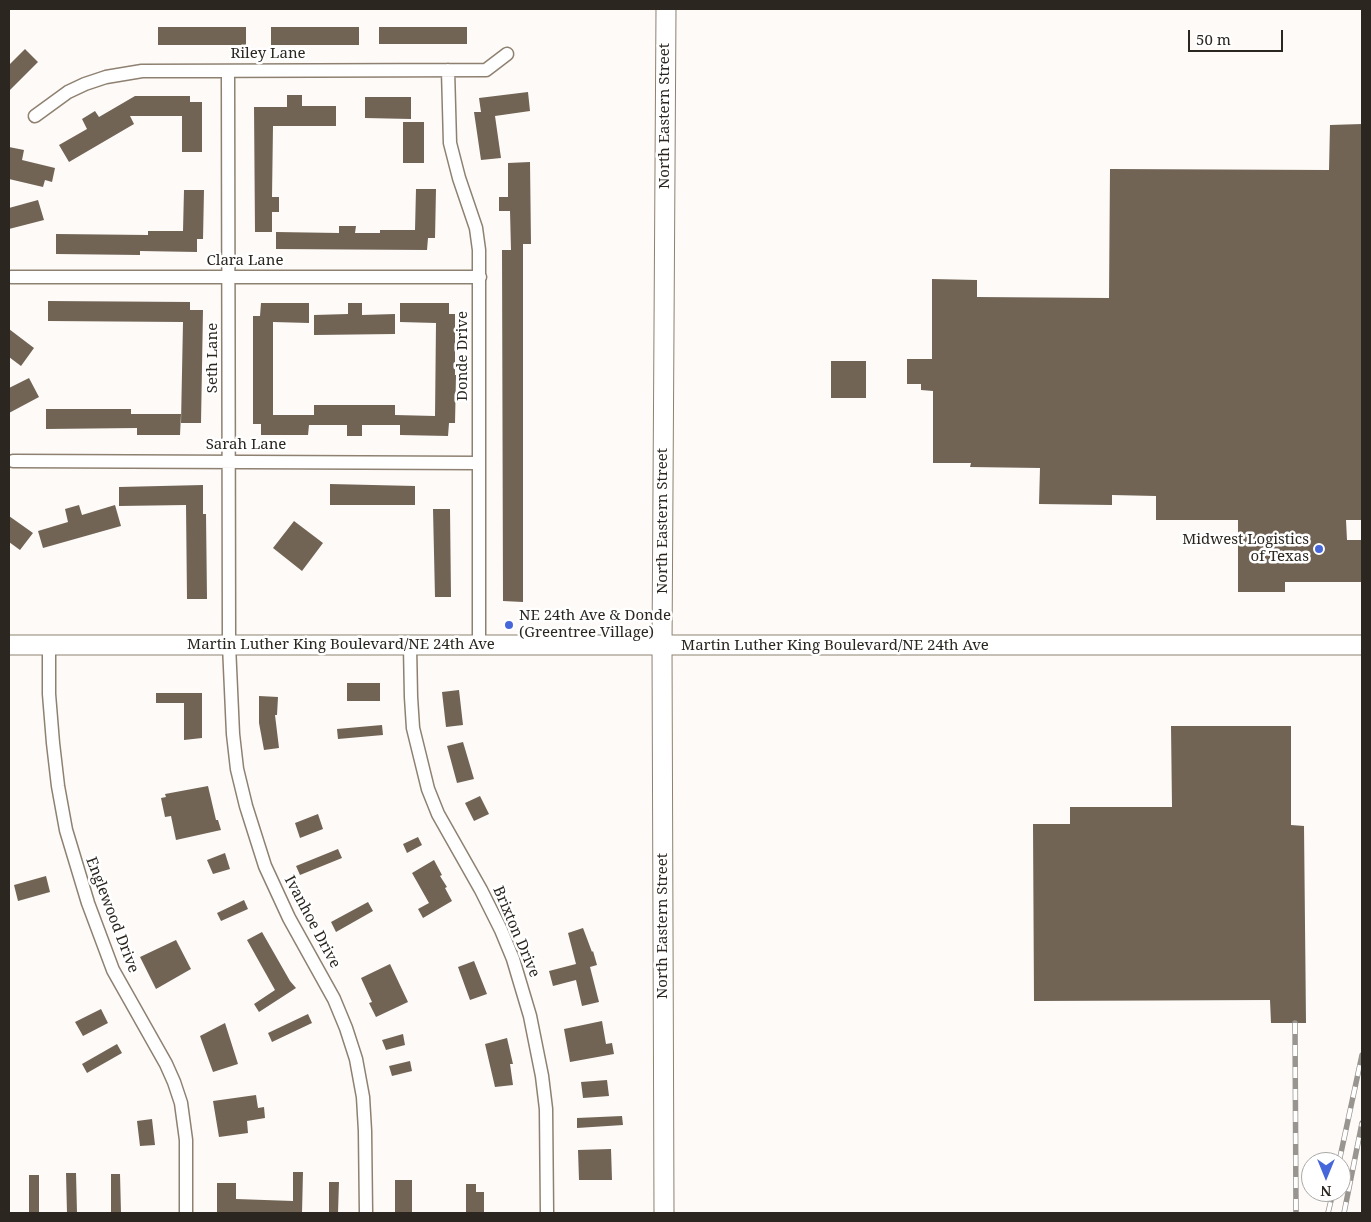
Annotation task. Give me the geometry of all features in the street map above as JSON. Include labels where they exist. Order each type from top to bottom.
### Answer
[{"type":"main road","name":"North Eastern Street","points":[[664,1213],[662,646],[666,9]]},
{"type":"main road","name":"Martin Luther King Boulevard/NE 24th Ave","points":[[9,645],[1362,645]]},
{"type":"street","name":"Riley Lane","points":[[35,116],[68,92],[106,77],[142,71],[486,70],[507,54]]},
{"type":"street","name":"Donde Drive","points":[[448,70],[450,143],[476,228],[479,250],[479,646]]},
{"type":"street","name":"Seth Lane","points":[[228,71],[229,645]]},
{"type":"street","name":"Clara Lane","points":[[11,277],[480,277]]},
{"type":"street","name":"Sarah Lane","points":[[13,461],[479,463]]},
{"type":"street","name":"Englewood Drive","points":[[49,645],[49,694],[53,743],[66,830],[88,903],[113,970],[166,1064],[181,1104],[186,1140],[186,1213]]},
{"type":"street","name":"Ivanhoe Drive","points":[[229,645],[232,734],[237,769],[255,838],[284,909],[334,999],[356,1059],[363,1097],[365,1122],[366,1213]]},
{"type":"street","name":"Brixton Drive","points":[[410,646],[413,728],[428,789],[438,814],[481,890],[501,930],[530,1016],[542,1076],[546,1109],[547,1213]]},
{"type":"building","points":[[158,27],[246,27],[246,45],[158,45]]},
{"type":"building","points":[[271,27],[359,27],[359,45],[271,45]]},
{"type":"building","points":[[379,27],[467,27],[467,44],[379,44]]},
{"type":"building","points":[[25,49],[38,62],[9,91],[9,65]]},
{"type":"building","points":[[528,92],[530,111],[495,116],[501,158],[481,160],[474,112],[481,112],[479,98]]},
{"type":"building","points":[[287,95],[302,95],[302,106],[336,106],[336,126],[273,126],[272,197],[279,197],[279,212],[272,212],[272,232],[255,232],[254,107],[287,107]]},
{"type":"building","points":[[135,96],[190,96],[190,102],[202,102],[202,152],[182,152],[182,116],[130,116],[134,124],[69,162],[59,145],[87,129],[82,119],[95,111],[99,117]]},
{"type":"building","points":[[365,97],[411,97],[411,119],[365,118]]},
{"type":"building","points":[[403,122],[424,122],[424,163],[403,163]]},
{"type":"building","points":[[1362,124],[1362,520],[1346,520],[1347,540],[1361,540],[1362,582],[1285,582],[1285,592],[1238,592],[1238,520],[1156,520],[1156,496],[1112,495],[1112,505],[1039,504],[1040,468],[970,467],[971,463],[933,463],[933,391],[921,390],[921,384],[907,384],[907,359],[932,359],[932,279],[977,280],[977,297],[1109,298],[1110,169],[1329,170],[1330,125]]},
{"type":"building","points":[[9,147],[24,150],[22,160],[55,168],[52,182],[45,180],[43,187],[9,179]]},
{"type":"building","points":[[530,162],[531,244],[523,244],[523,602],[503,601],[502,250],[511,250],[510,211],[499,211],[499,197],[508,197],[508,163]]},
{"type":"building","points":[[416,189],[436,189],[435,238],[428,238],[427,250],[276,249],[276,232],[339,233],[339,226],[356,226],[355,233],[380,233],[380,230],[415,230]]},
{"type":"building","points":[[184,190],[204,190],[203,239],[197,239],[197,252],[140,251],[140,255],[56,254],[56,234],[148,235],[148,231],[183,231]]},
{"type":"building","points":[[38,200],[44,220],[9,229],[9,208]]},
{"type":"building","points":[[48,301],[190,302],[190,310],[203,310],[201,423],[181,423],[183,322],[48,321]]},
{"type":"building","points":[[261,303],[309,303],[309,323],[273,322],[273,415],[314,415],[314,405],[395,405],[395,415],[435,416],[436,323],[400,322],[400,303],[449,303],[449,314],[455,314],[456,375],[455,423],[449,423],[448,436],[400,435],[400,425],[362,425],[362,436],[347,436],[347,425],[309,425],[308,435],[261,435],[261,424],[253,424],[253,316],[260,316]]},
{"type":"building","points":[[348,303],[362,303],[362,315],[395,314],[395,334],[314,335],[314,315],[348,314]]},
{"type":"building","points":[[9,329],[34,348],[21,366],[9,357]]},
{"type":"building","points":[[831,361],[866,361],[866,398],[831,398]]},
{"type":"building","points":[[29,378],[39,397],[9,413],[9,388]]},
{"type":"building","points":[[46,409],[131,409],[131,414],[181,414],[180,435],[137,435],[137,428],[46,429]]},
{"type":"building","points":[[330,484],[415,486],[415,505],[330,505]]},
{"type":"building","points":[[203,485],[203,514],[206,514],[207,599],[187,599],[186,505],[119,506],[119,487]]},
{"type":"building","points":[[79,505],[82,515],[115,505],[121,526],[43,548],[38,531],[68,522],[65,509]]},
{"type":"building","points":[[433,509],[450,509],[451,597],[435,597]]},
{"type":"building","points":[[9,516],[33,533],[20,550],[9,542]]},
{"type":"building","points":[[294,521],[323,543],[302,571],[273,548]]},
{"type":"building","points":[[347,683],[380,683],[380,701],[347,701]]},
{"type":"building","points":[[459,690],[463,725],[446,727],[442,692]]},
{"type":"building","points":[[156,693],[202,693],[202,738],[184,740],[184,703],[156,703]]},
{"type":"building","points":[[259,696],[278,697],[277,715],[275,715],[279,748],[264,750],[259,723]]},
{"type":"building","points":[[382,725],[383,735],[338,739],[337,729]]},
{"type":"building","points":[[1171,726],[1291,726],[1291,825],[1304,826],[1306,1023],[1271,1023],[1270,1000],[1034,1001],[1033,824],[1070,824],[1070,807],[1172,807]]},
{"type":"building","points":[[463,742],[474,779],[457,783],[447,746]]},
{"type":"building","points":[[208,786],[216,820],[218,820],[221,830],[176,840],[171,816],[165,817],[161,798],[166,797],[165,794]]},
{"type":"building","points":[[480,796],[489,814],[474,821],[465,803]]},
{"type":"building","points":[[318,814],[323,829],[300,838],[295,823]]},
{"type":"building","points":[[418,837],[422,845],[407,853],[403,844]]},
{"type":"building","points":[[338,849],[342,858],[300,875],[296,866]]},
{"type":"building","points":[[225,853],[230,869],[213,874],[207,860]]},
{"type":"building","points":[[434,860],[452,901],[423,918],[418,909],[429,903],[412,873]]},
{"type":"building","points":[[46,876],[50,892],[18,901],[14,885]]},
{"type":"building","points":[[244,900],[248,909],[221,921],[217,913]]},
{"type":"building","points":[[368,902],[373,911],[336,932],[331,922]]},
{"type":"building","points":[[583,928],[597,965],[590,967],[599,1002],[582,1006],[576,980],[553,986],[549,971],[576,964],[568,933]]},
{"type":"building","points":[[262,932],[296,988],[259,1012],[254,1004],[275,990],[247,940]]},
{"type":"building","points":[[176,940],[191,969],[156,989],[140,957]]},
{"type":"building","points":[[474,961],[487,994],[470,1000],[458,967]]},
{"type":"building","points":[[390,964],[408,1002],[376,1017],[369,1003],[372,1002],[361,978]]},
{"type":"building","points":[[101,1009],[108,1023],[83,1036],[75,1022]]},
{"type":"building","points":[[308,1014],[312,1023],[272,1042],[268,1033]]},
{"type":"building","points":[[602,1021],[606,1044],[612,1043],[614,1054],[570,1062],[564,1029]]},
{"type":"building","points":[[225,1023],[238,1064],[213,1072],[200,1036]]},
{"type":"building","points":[[403,1034],[405,1045],[386,1050],[382,1040]]},
{"type":"building","points":[[507,1038],[513,1064],[510,1064],[513,1085],[495,1087],[485,1044]]},
{"type":"building","points":[[117,1044],[122,1053],[87,1073],[82,1064]]},
{"type":"building","points":[[410,1061],[412,1071],[392,1076],[389,1066]]},
{"type":"building","points":[[607,1080],[609,1096],[583,1098],[581,1082]]},
{"type":"building","points":[[256,1095],[258,1108],[264,1107],[265,1118],[247,1121],[248,1133],[219,1137],[213,1101]]},
{"type":"building","points":[[622,1116],[623,1125],[577,1128],[577,1118]]},
{"type":"building","points":[[152,1119],[155,1145],[140,1146],[137,1121]]},
{"type":"building","points":[[611,1149],[612,1180],[579,1180],[578,1150]]},
{"type":"building","points":[[293,1172],[303,1172],[302,1213],[217,1213],[217,1183],[236,1183],[236,1199],[293,1201]]},
{"type":"building","points":[[66,1173],[76,1173],[77,1213],[67,1213]]},
{"type":"building","points":[[111,1174],[120,1174],[121,1213],[111,1213]]},
{"type":"building","points":[[29,1175],[39,1175],[39,1213],[29,1213]]},
{"type":"building","points":[[395,1180],[412,1180],[412,1213],[395,1213]]},
{"type":"building","points":[[329,1182],[339,1182],[338,1213],[329,1213]]},
{"type":"building","points":[[466,1184],[476,1184],[476,1192],[484,1192],[484,1213],[466,1213]]},
{"type":"railway","points":[[1295,1023],[1296,1213]]},
{"type":"railway","points":[[1341,1152],[1362,1055]]},
{"type":"railway","points":[[1344,1213],[1362,1123]]},
{"type":"railway","points":[[1328,1213],[1331,1202]]},
{"type":"place","name":"Midwest Logistics of Texas","points":[[1319,549]]},
{"type":"place","name":"NE 24th Ave & Donde (Greentree Village)","points":[[509,625]]}]
